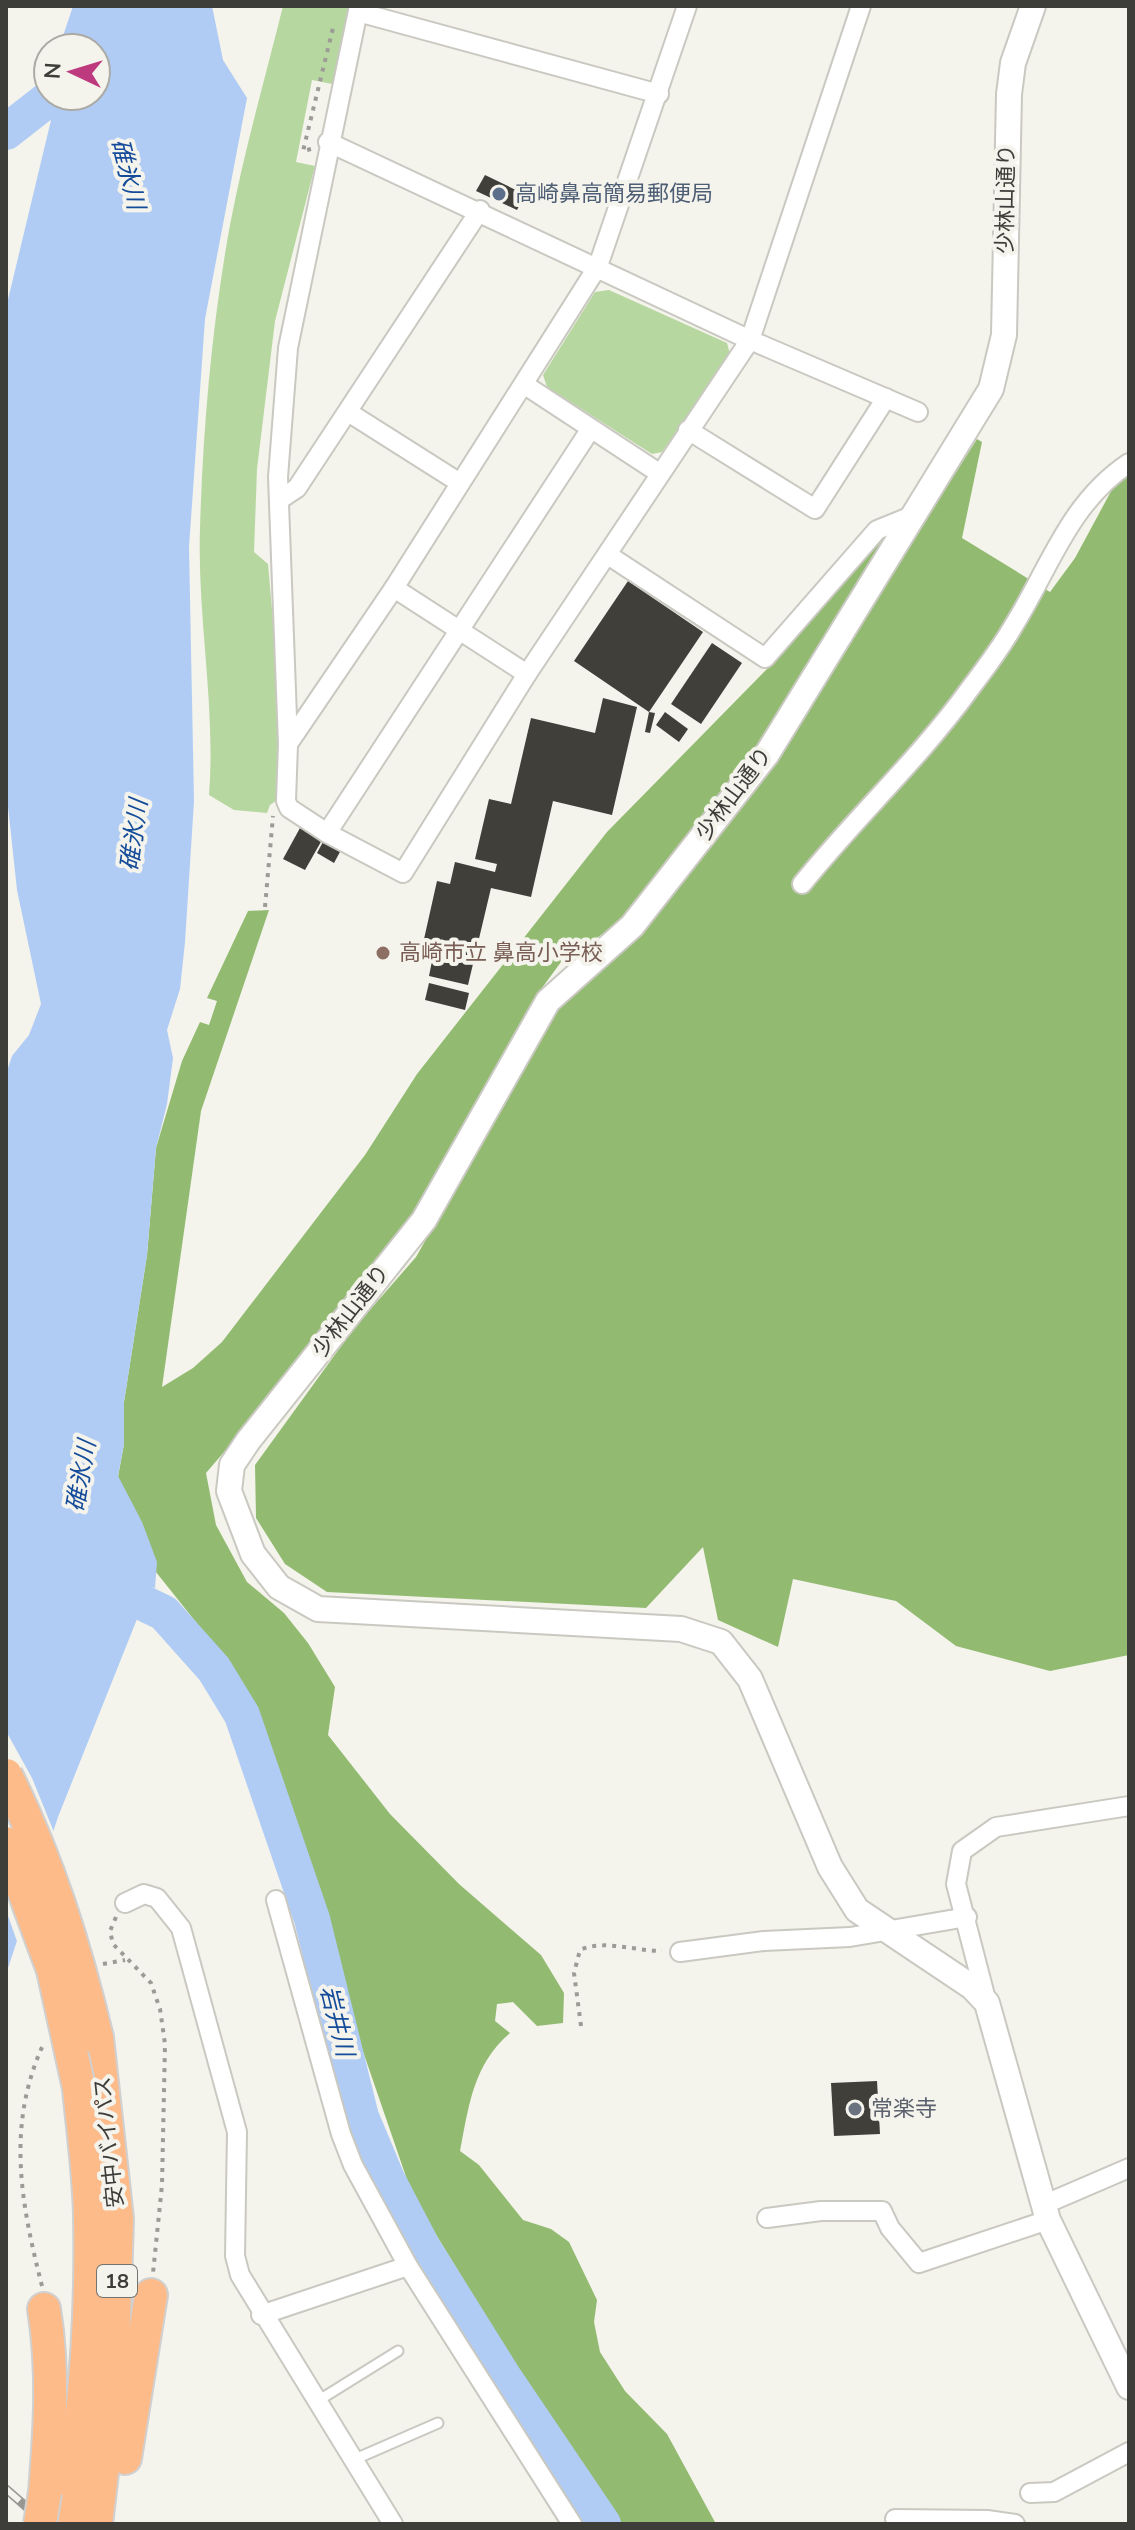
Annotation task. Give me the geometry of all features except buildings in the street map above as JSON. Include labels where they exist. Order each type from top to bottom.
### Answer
[{"type":"highway","name":"安中バイパス","points":[[6,1775],[47,1865],[73,1938],[97,2038],[117,2233],[112,2387],[96,2524]]},
{"type":"highway","name":"安中バイパス","points":[[6,1843],[53,1970],[79,2088],[90,2214],[83,2383],[60,2507]]},
{"type":"highway","points":[[114,2524],[151,2295]]},
{"type":"highway","points":[[40,2524],[60,2507],[51,2351],[44,2309]]},
{"type":"street","points":[[288,744],[394,588],[598,266],[687,6]]},
{"type":"street","points":[[659,94],[358,9],[328,142],[288,348],[279,500],[288,744],[286,801],[289,808],[327,833],[403,873],[527,674],[750,340],[861,6]]},
{"type":"street","name":"少林山通り","points":[[888,1930],[857,1910],[830,1867],[750,1679],[721,1642],[681,1629],[318,1609],[279,1587],[253,1554],[229,1491],[232,1465],[248,1441],[424,1220],[548,1001],[632,926],[767,754],[991,389],[1004,335],[1009,94],[1013,63],[1033,6]]},
{"type":"street","points":[[328,142],[480,210],[750,340],[918,412]]},
{"type":"street","points":[[279,500],[297,488],[480,210]]},
{"type":"street","points":[[525,385],[659,473]]},
{"type":"street","points":[[688,430],[815,509],[886,398]]},
{"type":"street","points":[[348,412],[460,483]]},
{"type":"street","points":[[327,833],[590,430]]},
{"type":"street","points":[[802,884],[968,692],[1015,625],[1051,553],[1077,513],[1106,479],[1129,463]]},
{"type":"street","points":[[608,555],[765,658],[877,530],[914,515]]},
{"type":"street","points":[[394,588],[527,674]]},
{"type":"street","points":[[1127,2379],[1045,2212],[956,1884],[956,1869],[962,1851],[996,1827],[1129,1806]]},
{"type":"street","points":[[125,1903],[144,1894],[157,1898],[181,1928],[237,2132],[235,2256],[240,2275],[261,2315],[393,2524]]},
{"type":"street","points":[[276,1900],[341,2134],[353,2165],[408,2266],[572,2524]]},
{"type":"street","points":[[680,1952],[764,1941],[823,1940],[967,1917]]},
{"type":"street","points":[[888,1930],[972,1987],[987,2003]]},
{"type":"street","points":[[767,2218],[821,2211],[882,2211],[890,2228],[919,2263],[1045,2212],[1129,2168]]},
{"type":"street","points":[[261,2315],[408,2266]]},
{"type":"street","points":[[1030,2493],[1054,2492],[1129,2452]]},
{"type":"street","points":[[895,2519],[987,2520],[1015,2524]]},
{"type":"lane","points":[[316,2402],[398,2351]]},
{"type":"lane","points":[[353,2460],[438,2423]]},
{"type":"path","points":[[328,142],[303,151],[335,21]]},
{"type":"path","points":[[265,907],[273,808],[286,801]]},
{"type":"path","points":[[125,1903],[110,1931],[113,1944],[125,1960],[151,1983],[160,2009],[165,2044],[162,2185],[151,2295]]},
{"type":"path","points":[[581,2026],[574,1973],[580,1950],[596,1943],[635,1951],[680,1952]]},
{"type":"path","points":[[94,1965],[125,1960]]},
{"type":"path","points":[[44,2309],[27,2229],[18,2156],[28,2090],[45,2042]]},
{"type":"green space","points":[[283,6],[350,6],[332,84],[312,80],[296,162],[315,166],[275,321],[257,469],[254,552],[268,564],[280,701],[280,798],[270,805],[267,813],[234,810],[209,795],[210,728],[200,528],[209,376],[224,262],[242,170]]},
{"type":"green space","points":[[609,290],[727,343],[730,354],[662,452],[652,454],[547,387],[543,375],[595,292]]},
{"type":"green space","points":[[977,439],[982,442],[962,538],[1050,592],[1075,558],[1129,458],[1129,1655],[1050,1671],[956,1646],[896,1601],[793,1579],[778,1647],[718,1620],[703,1547],[646,1608],[327,1592],[285,1564],[256,1518],[255,1465],[355,1327],[416,1257],[556,1010],[772,763]]},
{"type":"green space","points":[[877,542],[886,545],[766,738],[625,919],[561,962],[539,992],[414,1218],[344,1312],[206,1473],[216,1525],[247,1582],[284,1613],[308,1643],[335,1687],[328,1735],[390,1814],[459,1884],[541,1955],[564,1993],[563,2023],[537,2026],[513,2002],[497,2004],[495,2021],[510,2033],[480,2072],[460,2151],[479,2165],[523,2220],[551,2229],[569,2242],[597,2300],[594,2322],[600,2352],[625,2391],[667,2434],[716,2524],[613,2524],[413,2197],[299,1865],[260,1731],[211,1641],[140,1552],[118,1477],[124,1444],[124,1402],[147,1255],[156,1148],[182,1061],[200,1022],[209,1025],[217,1001],[207,998],[248,911],[269,910],[201,1111],[162,1387],[193,1368],[222,1342],[365,1155],[417,1074],[607,832],[767,669]]},
{"type":"water","name":"碓氷川","points":[[73,6],[212,6],[223,60],[247,98],[205,319],[189,547],[194,801],[185,942],[180,989],[167,1030],[173,1058],[167,1104],[156,1148],[147,1255],[124,1402],[124,1444],[118,1476],[142,1522],[157,1562],[155,1588],[133,1582],[137,1619],[58,1817],[6,1974],[6,1074],[12,1056],[29,1035],[41,1004],[17,890],[6,788],[6,308],[52,112],[112,112],[112,32],[64,32]]},
{"type":"pier","points":[[6,1731],[32,1778],[56,1837],[19,1947],[6,1910]]},
{"type":"waterway","points":[[6,132],[32,112]]},
{"type":"waterway","name":"岩井川","points":[[97,1566],[108,1581],[164,1613],[214,1669],[242,1715],[312,1919],[361,2117],[387,2179],[423,2248],[503,2376],[603,2524]]},
{"type":"railway","points":[[6,2489],[46,2524]]},
{"type":"place","name":"高崎鼻高簡易郵便局","points":[[499,194]]},
{"type":"place","name":"高崎市立 鼻高小学校","points":[[383,953]]},
{"type":"place","name":"常楽寺","points":[[855,2109]]}]
